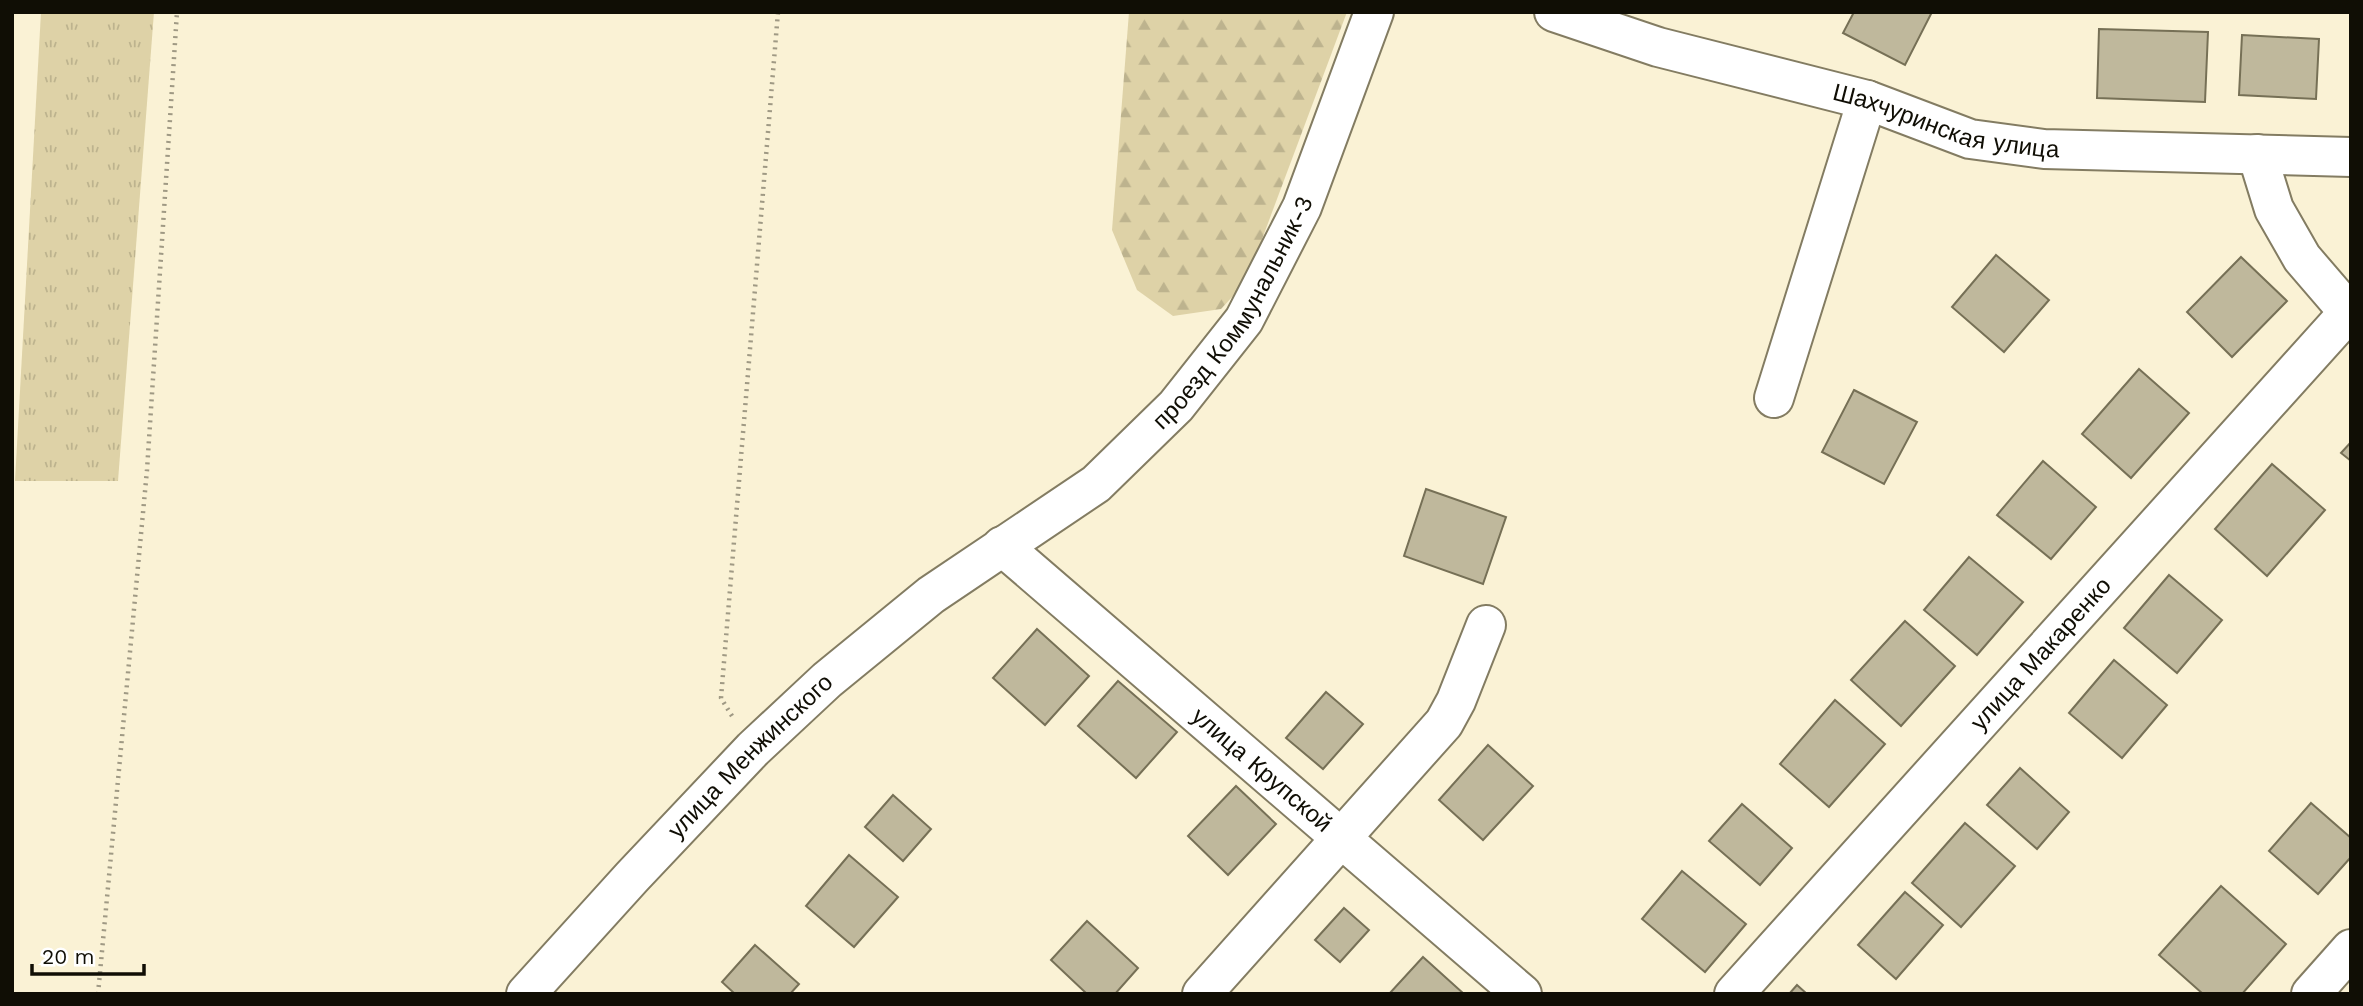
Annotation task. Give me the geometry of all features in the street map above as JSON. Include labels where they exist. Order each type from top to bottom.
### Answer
[{"type":"street","name":"проезд Коммунальник-3","points":[[1002,546],[1097,484],[1176,406],[1244,320],[1302,207],[1374,12]]},
{"type":"street","name":"Шахчуринская улица","points":[[1554,12],[1658,47],[1867,100],[1970,139],[2044,149],[2351,157]]},
{"type":"street","points":[[1774,398],[1867,100]]},
{"type":"street","points":[[2257,154],[2274,209],[2302,258],[2349,314]]},
{"type":"street","name":"улица Макаренко","points":[[1734,994],[2349,314]]},
{"type":"street","name":"улица Менжинского","points":[[526,994],[753,749],[827,680],[932,596],[1002,546]]},
{"type":"street","name":"улица Крупской","points":[[1002,546],[1522,994]]},
{"type":"street","points":[[1202,994],[1444,723],[1456,701],[1486,625]]},
{"type":"street","points":[[2311,994],[2351,949]]},
{"type":"path","points":[[98,994],[147,470],[177,12]]},
{"type":"path","points":[[753,749],[721,698],[778,12]]},
{"type":"green space","points":[[41,12],[154,12],[118,481],[15,481]]},
{"type":"green space","points":[[1129,12],[1347,12],[1246,282],[1221,309],[1173,316],[1137,290],[1112,230]]},
{"type":"building","points":[[1854,12],[1932,12],[1905,65],[1843,33]]},
{"type":"building","points":[[2099,29],[2208,32],[2205,102],[2097,98]]},
{"type":"building","points":[[2242,35],[2319,39],[2316,99],[2239,95]]},
{"type":"building","points":[[1996,255],[2049,300],[2004,352],[1952,307]]},
{"type":"building","points":[[2241,257],[2287,301],[2232,357],[2187,312]]},
{"type":"building","points":[[2139,369],[2189,413],[2131,478],[2082,434]]},
{"type":"building","points":[[1854,390],[1917,422],[1884,484],[1822,452]]},
{"type":"building","points":[[2351,442],[2351,461],[2341,453]]},
{"type":"building","points":[[2043,461],[2096,507],[2051,559],[1997,515]]},
{"type":"building","points":[[2272,464],[2325,510],[2267,576],[2215,529]]},
{"type":"building","points":[[1426,489],[1506,517],[1483,584],[1404,556]]},
{"type":"building","points":[[1969,557],[2023,602],[1977,655],[1924,610]]},
{"type":"building","points":[[2169,575],[2222,620],[2177,673],[2124,628]]},
{"type":"building","points":[[1905,621],[1955,666],[1901,726],[1851,680]]},
{"type":"building","points":[[1037,629],[1089,676],[1045,725],[993,678]]},
{"type":"building","points":[[2114,660],[2167,705],[2122,758],[2069,713]]},
{"type":"building","points":[[1118,681],[1177,732],[1136,778],[1078,726]]},
{"type":"building","points":[[1326,692],[1363,724],[1323,769],[1286,738]]},
{"type":"building","points":[[1835,700],[1885,744],[1829,807],[1780,764]]},
{"type":"building","points":[[1488,745],[1533,786],[1483,840],[1439,800]]},
{"type":"building","points":[[2020,768],[2069,812],[2037,849],[1987,805]]},
{"type":"building","points":[[1236,786],[1276,824],[1228,875],[1188,836]]},
{"type":"building","points":[[893,795],[931,829],[903,861],[865,827]]},
{"type":"building","points":[[2311,803],[2351,838],[2351,857],[2318,894],[2269,851]]},
{"type":"building","points":[[1742,804],[1792,848],[1760,885],[1709,841]]},
{"type":"building","points":[[1965,823],[2015,866],[1961,927],[1912,883]]},
{"type":"building","points":[[849,855],[898,897],[854,947],[806,906]]},
{"type":"building","points":[[1682,871],[1746,924],[1705,972],[1642,919]]},
{"type":"building","points":[[2221,886],[2286,944],[2242,994],[2203,994],[2159,955]]},
{"type":"building","points":[[1905,892],[1943,925],[1896,979],[1858,945]]},
{"type":"building","points":[[1344,908],[1369,930],[1340,962],[1315,940]]},
{"type":"building","points":[[1087,921],[1138,968],[1115,994],[1087,994],[1051,960]]},
{"type":"building","points":[[755,945],[799,984],[790,994],[735,994],[722,982]]},
{"type":"building","points":[[1423,957],[1464,994],[1389,994]]},
{"type":"building","points":[[1797,985],[1807,994],[1789,994]]}]
